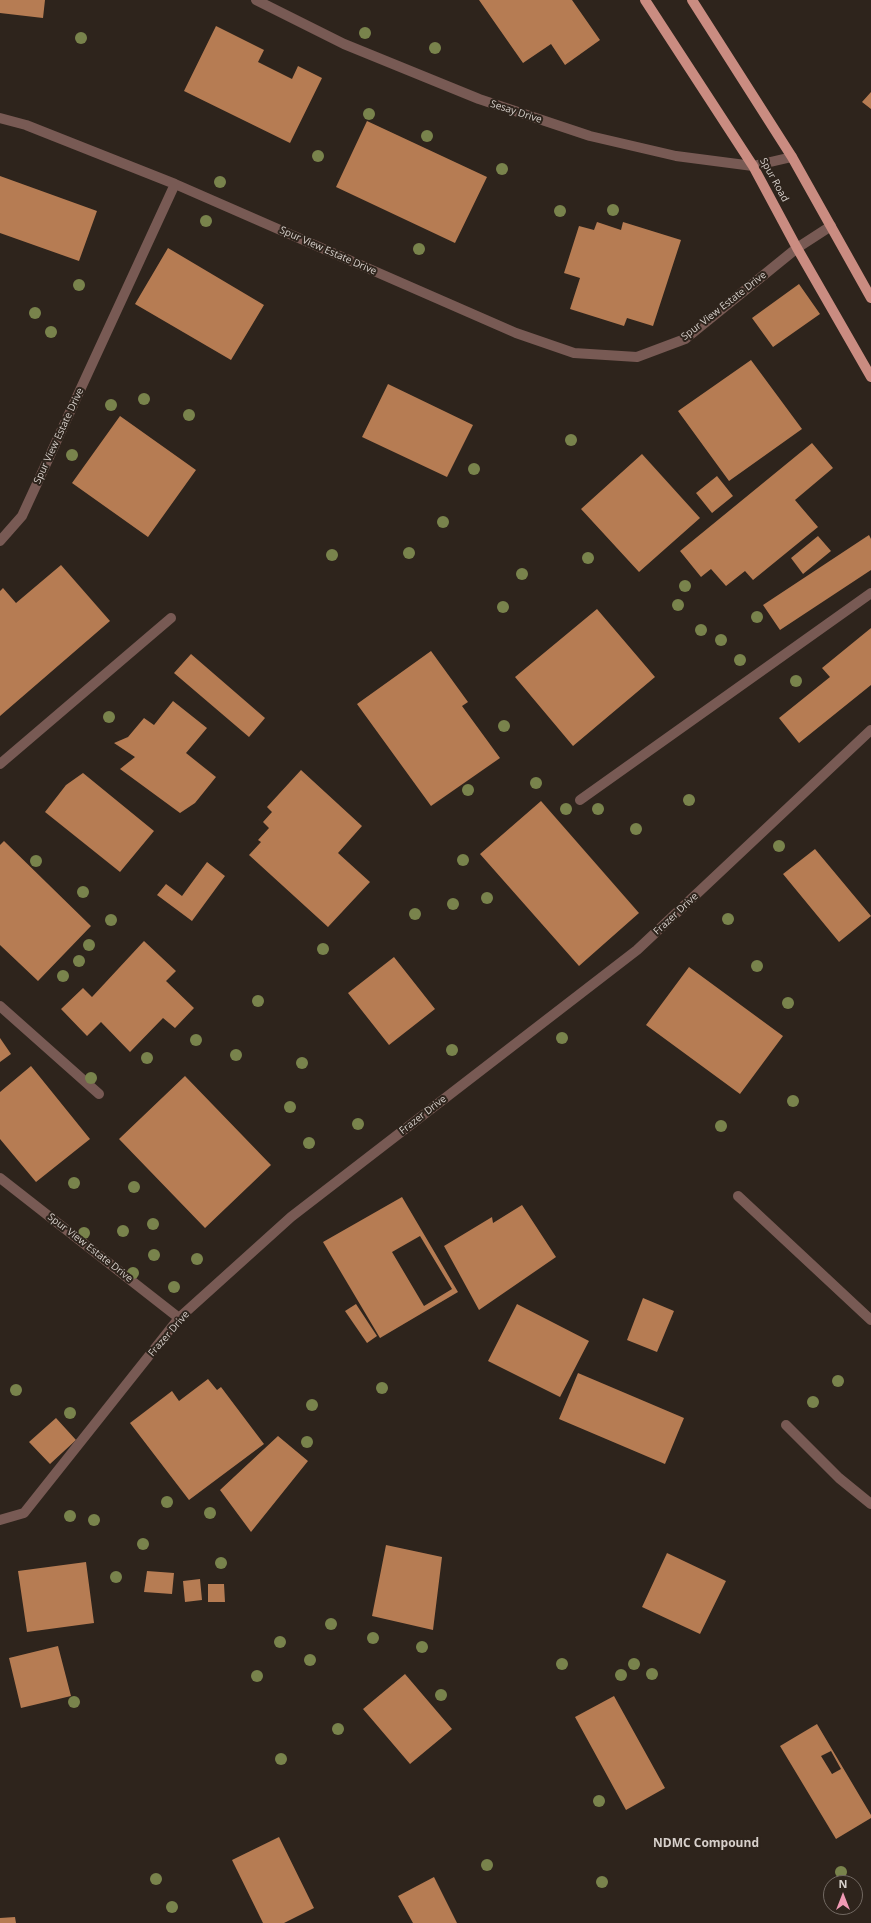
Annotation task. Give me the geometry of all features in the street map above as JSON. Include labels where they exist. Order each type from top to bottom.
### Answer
[{"type":"main road","name":"Spur Road","points":[[645,0],[753,166],[797,248],[871,377]]},
{"type":"main road","points":[[692,0],[792,157],[871,298]]},
{"type":"street","name":"Sesay Drive","points":[[256,0],[344,44],[479,99],[590,136],[676,156],[753,166],[792,157]]},
{"type":"street","points":[[0,118],[26,125],[175,184]]},
{"type":"street","name":"Spur View Estate Drive","points":[[0,541],[22,516],[175,184],[516,333],[574,353],[637,357],[685,339],[797,248],[831,226]]},
{"type":"street","points":[[580,800],[871,593]]},
{"type":"street","points":[[0,764],[170,618]]},
{"type":"street","name":"Frazer Drive","points":[[0,1520],[24,1513],[180,1318],[291,1217],[637,950],[871,730]]},
{"type":"street","points":[[0,1006],[99,1094]]},
{"type":"street","name":"Spur View Estate Drive","points":[[0,1178],[180,1318]]},
{"type":"street","points":[[738,1196],[871,1320]]},
{"type":"street","points":[[786,1425],[839,1478],[871,1504]]},
{"type":"building","points":[[0,0],[45,0],[43,18],[0,13]]},
{"type":"building","points":[[479,0],[572,0],[600,40],[565,65],[551,44],[523,63]]},
{"type":"building","points":[[216,26],[264,50],[258,62],[292,79],[298,66],[322,78],[290,143],[184,91]]},
{"type":"building","points":[[871,92],[871,109],[862,102]]},
{"type":"building","points":[[367,121],[487,177],[455,243],[336,187]]},
{"type":"building","points":[[0,176],[97,211],[79,261],[0,233]]},
{"type":"building","points":[[597,222],[621,230],[623,222],[681,240],[653,326],[627,318],[624,326],[570,309],[580,278],[564,273],[579,226],[594,230]]},
{"type":"building","points":[[168,248],[264,305],[231,360],[135,304]]},
{"type":"building","points":[[799,284],[820,314],[773,347],[752,318]]},
{"type":"building","points":[[751,360],[802,429],[729,481],[678,411]]},
{"type":"building","points":[[388,384],[473,425],[447,477],[362,437]]},
{"type":"building","points":[[120,416],[196,470],[148,537],[72,483]]},
{"type":"building","points":[[812,443],[833,468],[795,500],[818,527],[753,580],[745,571],[726,586],[711,569],[701,577],[680,551]]},
{"type":"building","points":[[642,454],[700,518],[639,572],[581,509]]},
{"type":"building","points":[[717,476],[733,496],[712,513],[696,493]]},
{"type":"building","points":[[869,535],[871,539],[871,570],[780,630],[763,605]]},
{"type":"building","points":[[818,536],[831,551],[803,574],[791,558]]},
{"type":"building","points":[[61,565],[110,621],[0,716],[0,591],[3,588],[16,603]]},
{"type":"building","points":[[597,609],[655,677],[573,746],[515,677]]},
{"type":"building","points":[[871,628],[871,685],[799,743],[779,718],[830,677],[822,668]]},
{"type":"building","points":[[431,651],[468,702],[462,706],[500,758],[431,806],[357,704]]},
{"type":"building","points":[[191,654],[265,718],[249,737],[174,673]]},
{"type":"building","points":[[173,701],[207,728],[186,753],[216,777],[195,803],[180,813],[120,769],[135,757],[114,743],[128,737],[144,718],[154,725]]},
{"type":"building","points":[[301,770],[362,826],[338,853],[370,882],[328,927],[249,855],[261,842],[258,840],[269,828],[263,822],[272,812],[267,807]]},
{"type":"building","points":[[83,773],[154,831],[120,872],[45,812],[66,785]]},
{"type":"building","points":[[541,801],[639,913],[579,966],[480,854]]},
{"type":"building","points":[[4,841],[91,926],[38,981],[0,945],[0,845]]},
{"type":"building","points":[[815,849],[871,916],[839,942],[783,874]]},
{"type":"building","points":[[207,862],[225,876],[192,921],[157,895],[166,884],[182,896]]},
{"type":"building","points":[[144,941],[176,971],[166,981],[194,1008],[175,1028],[163,1018],[130,1052],[101,1022],[87,1036],[61,1009],[83,988],[92,997]]},
{"type":"building","points":[[394,957],[435,1009],[389,1045],[348,993]]},
{"type":"building","points":[[689,967],[783,1036],[740,1094],[646,1025]]},
{"type":"building","points":[[0,1038],[11,1054],[0,1062]]},
{"type":"building","points":[[31,1066],[90,1139],[36,1182],[0,1139],[0,1092]]},
{"type":"building","points":[[185,1076],[271,1165],[205,1228],[119,1139]]},
{"type":"building","points":[[402,1197],[458,1292],[380,1338],[323,1242]],"holes":[[[420,1236],[452,1289],[424,1306],[392,1252]]]},
{"type":"building","points":[[522,1205],[556,1257],[479,1310],[444,1246],[492,1217],[493,1223]]},
{"type":"building","points":[[643,1298],[674,1311],[657,1352],[627,1340]]},
{"type":"building","points":[[356,1304],[377,1336],[367,1343],[345,1311]]},
{"type":"building","points":[[517,1304],[589,1341],[560,1397],[488,1361]]},
{"type":"building","points":[[578,1373],[684,1418],[665,1464],[559,1419]]},
{"type":"building","points":[[208,1379],[217,1390],[221,1387],[264,1444],[189,1500],[130,1423],[172,1391],[179,1401]]},
{"type":"building","points":[[56,1418],[76,1440],[50,1464],[29,1442]]},
{"type":"building","points":[[278,1436],[308,1461],[251,1532],[220,1490]]},
{"type":"building","points":[[386,1545],[442,1557],[433,1630],[372,1616]]},
{"type":"building","points":[[667,1553],[726,1581],[700,1634],[642,1607]]},
{"type":"building","points":[[86,1562],[94,1623],[27,1632],[18,1571]]},
{"type":"building","points":[[147,1571],[174,1573],[172,1594],[144,1592]]},
{"type":"building","points":[[200,1579],[202,1600],[185,1602],[183,1581]]},
{"type":"building","points":[[208,1584],[224,1584],[225,1602],[208,1602]]},
{"type":"building","points":[[58,1646],[71,1696],[21,1708],[9,1658]]},
{"type":"building","points":[[405,1674],[452,1729],[410,1764],[363,1709]]},
{"type":"building","points":[[614,1696],[665,1788],[626,1810],[575,1717]]},
{"type":"building","points":[[817,1724],[871,1815],[871,1818],[836,1839],[780,1746]],"holes":[[[831,1751],[841,1769],[832,1774],[821,1756]]]},
{"type":"building","points":[[279,1837],[314,1908],[284,1923],[263,1923],[232,1860]]},
{"type":"building","points":[[434,1877],[457,1923],[413,1923],[398,1896]]},
{"type":"building","points":[[15,1917],[16,1923],[0,1923],[0,1918]]},
{"type":"district","name":"NDMC Compound","points":[[706,1844]]}]
